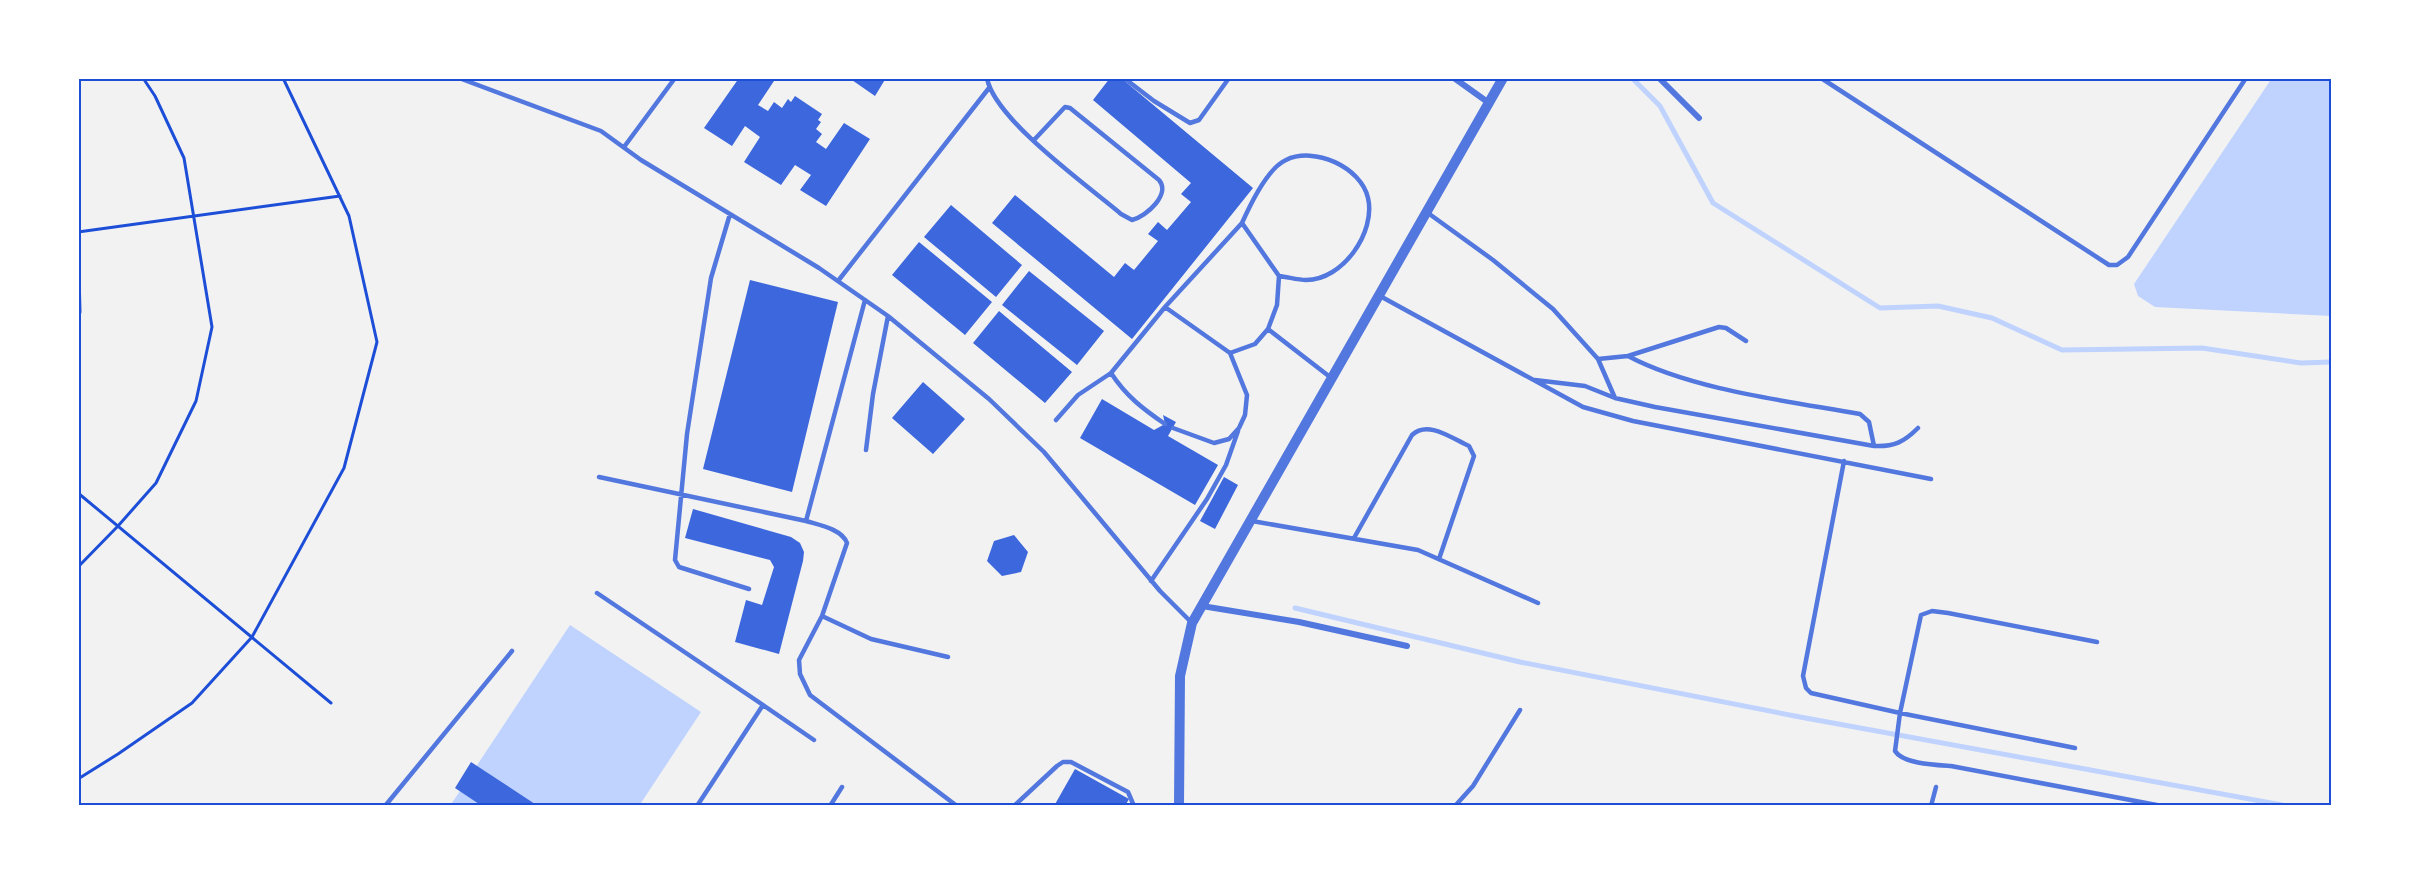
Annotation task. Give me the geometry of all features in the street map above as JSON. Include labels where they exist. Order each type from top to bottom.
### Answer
[{"type":"street","points":[[1454,78],[1489,103]]},
{"type":"street","points":[[1179,806],[1180,676],[1192,623],[1330,377],[1380,296],[1503,78]]},
{"type":"street","points":[[1659,78],[1699,118]]},
{"type":"street","points":[[1202,606],[1299,622],[1407,646]]},
{"type":"lane","points":[[459,78],[601,131],[838,281],[888,316],[988,399],[1044,452],[1151,581],[1192,623]]},
{"type":"lane","points":[[624,147],[675,78]]},
{"type":"lane","points":[[987,78],[989,88],[1013,123],[1121,214],[1132,220],[1148,212],[1164,192],[1164,185],[1159,180],[1070,108],[1065,107],[1059,111],[1034,140]]},
{"type":"lane","points":[[1124,78],[1154,101],[1190,123],[1199,120],[1229,78]]},
{"type":"lane","points":[[1821,78],[2109,265],[2117,265],[2128,257],[2246,78]]},
{"type":"lane","points":[[838,281],[989,88]]},
{"type":"lane","points":[[1056,420],[1078,395],[1111,373],[1165,307],[1242,223],[1263,183],[1285,160],[1308,155],[1334,162],[1354,175],[1368,196],[1370,215],[1349,260],[1328,274],[1308,280],[1279,276]]},
{"type":"lane","points":[[1428,212],[1553,309],[1598,359],[1615,398]]},
{"type":"lane","points":[[730,214],[711,278],[687,434],[676,564],[679,567],[749,589]]},
{"type":"lane","points":[[1230,352],[1255,344],[1268,329],[1277,305],[1279,276],[1242,223]]},
{"type":"lane","points":[[1380,296],[1583,407],[1633,421],[1931,479]]},
{"type":"lane","points":[[806,521],[865,300]]},
{"type":"lane","points":[[1151,581],[1207,499],[1226,465],[1245,415],[1247,395],[1230,352],[1165,307]]},
{"type":"lane","points":[[866,450],[873,394],[888,316]]},
{"type":"lane","points":[[1598,359],[1628,356],[1719,327],[1726,328],[1746,341]]},
{"type":"lane","points":[[1268,329],[1330,377]]},
{"type":"lane","points":[[1628,356],[1648,367],[1709,385],[1860,414],[1869,422],[1874,446]]},
{"type":"lane","points":[[1111,373],[1122,391],[1136,405],[1165,424]]},
{"type":"lane","points":[[1532,380],[1585,386],[1615,398],[1874,446],[1889,447],[1900,443],[1918,428]]},
{"type":"lane","points":[[1354,538],[1412,435],[1419,429],[1428,427],[1469,446],[1474,456],[1439,559]]},
{"type":"lane","points":[[1173,428],[1214,443],[1229,439],[1239,428]]},
{"type":"lane","points":[[1844,461],[1804,682],[1806,688],[1811,693],[1900,713],[2074,748]]},
{"type":"lane","points":[[599,477],[806,521],[839,533],[847,543],[822,616],[799,660],[800,674],[810,695],[957,806]]},
{"type":"lane","points":[[1250,520],[1418,550],[1538,603]]},
{"type":"lane","points":[[597,593],[814,740]]},
{"type":"lane","points":[[2097,642],[1932,611],[1921,615],[1898,722],[1897,755],[1927,764],[1951,766],[2162,806]]},
{"type":"lane","points":[[822,616],[871,639],[948,657]]},
{"type":"lane","points":[[385,806],[512,651]]},
{"type":"lane","points":[[697,806],[762,705]]},
{"type":"lane","points":[[1455,806],[1473,786],[1520,710]]},
{"type":"lane","points":[[1014,806],[1063,762],[1071,762],[1128,792],[1134,806]]},
{"type":"lane","points":[[830,806],[842,787]]},
{"type":"lane","points":[[1931,806],[1936,787]]},
{"type":"path","points":[[78,567],[156,483],[196,401],[212,327],[184,158],[155,96],[143,78]]},
{"type":"path","points":[[78,779],[192,703],[252,637],[344,468],[377,342],[349,216],[283,78]]},
{"type":"path","points":[[78,320],[80,312],[78,232],[340,196]]},
{"type":"path","points":[[78,493],[331,703]]},
{"type":"water","points":[[2272,78],[2331,78],[2331,316],[2155,307],[2138,296],[2134,284]]},
{"type":"water","points":[[570,625],[701,712],[639,806],[450,806]]},
{"type":"building","points":[[739,78],[776,78],[758,105],[768,111],[774,102],[782,108],[788,99],[791,102],[795,96],[822,114],[818,120],[821,122],[816,129],[822,134],[816,142],[826,149],[844,123],[870,139],[826,206],[800,190],[811,175],[795,165],[781,185],[744,162],[760,137],[745,126],[732,146],[704,128]]},
{"type":"building","points":[[849,78],[886,78],[875,96]]},
{"type":"building","points":[[1110,78],[1121,78],[1253,188],[1132,339],[992,223],[1015,195],[1114,277],[1125,263],[1134,270],[1158,241],[1148,234],[1158,222],[1167,230],[1191,202],[1181,194],[1191,183],[1093,100]]},
{"type":"building","points":[[951,205],[1022,265],[996,297],[924,237]]},
{"type":"building","points":[[919,242],[992,302],[965,335],[892,275]]},
{"type":"building","points":[[1029,271],[1104,331],[1077,365],[1002,305]]},
{"type":"building","points":[[750,280],[838,302],[792,492],[703,469]]},
{"type":"building","points":[[999,311],[1072,372],[1045,403],[973,343]]},
{"type":"building","points":[[923,382],[965,419],[933,454],[892,418]]},
{"type":"building","points":[[1102,399],[1154,430],[1165,424],[1163,415],[1176,422],[1168,436],[1218,465],[1195,505],[1080,438]]},
{"type":"building","points":[[1224,477],[1238,485],[1215,529],[1200,521]]},
{"type":"building","points":[[693,509],[791,537],[800,543],[804,552],[803,561],[779,654],[735,642],[746,600],[762,605],[774,567],[770,560],[685,538]]},
{"type":"building","points":[[1014,535],[1028,552],[1021,572],[1002,576],[987,561],[994,541]]},
{"type":"building","points":[[471,762],[538,806],[482,806],[455,788]]},
{"type":"building","points":[[1075,769],[1129,799],[1125,806],[1054,806]]},
{"type":"waterway","points":[[1632,78],[1660,106],[1713,203],[1880,308],[1938,306],[1992,318],[2062,350],[2202,348],[2301,363],[2331,362]]},
{"type":"waterway","points":[[1295,608],[1520,662],[1800,717],[2288,806]]}]
